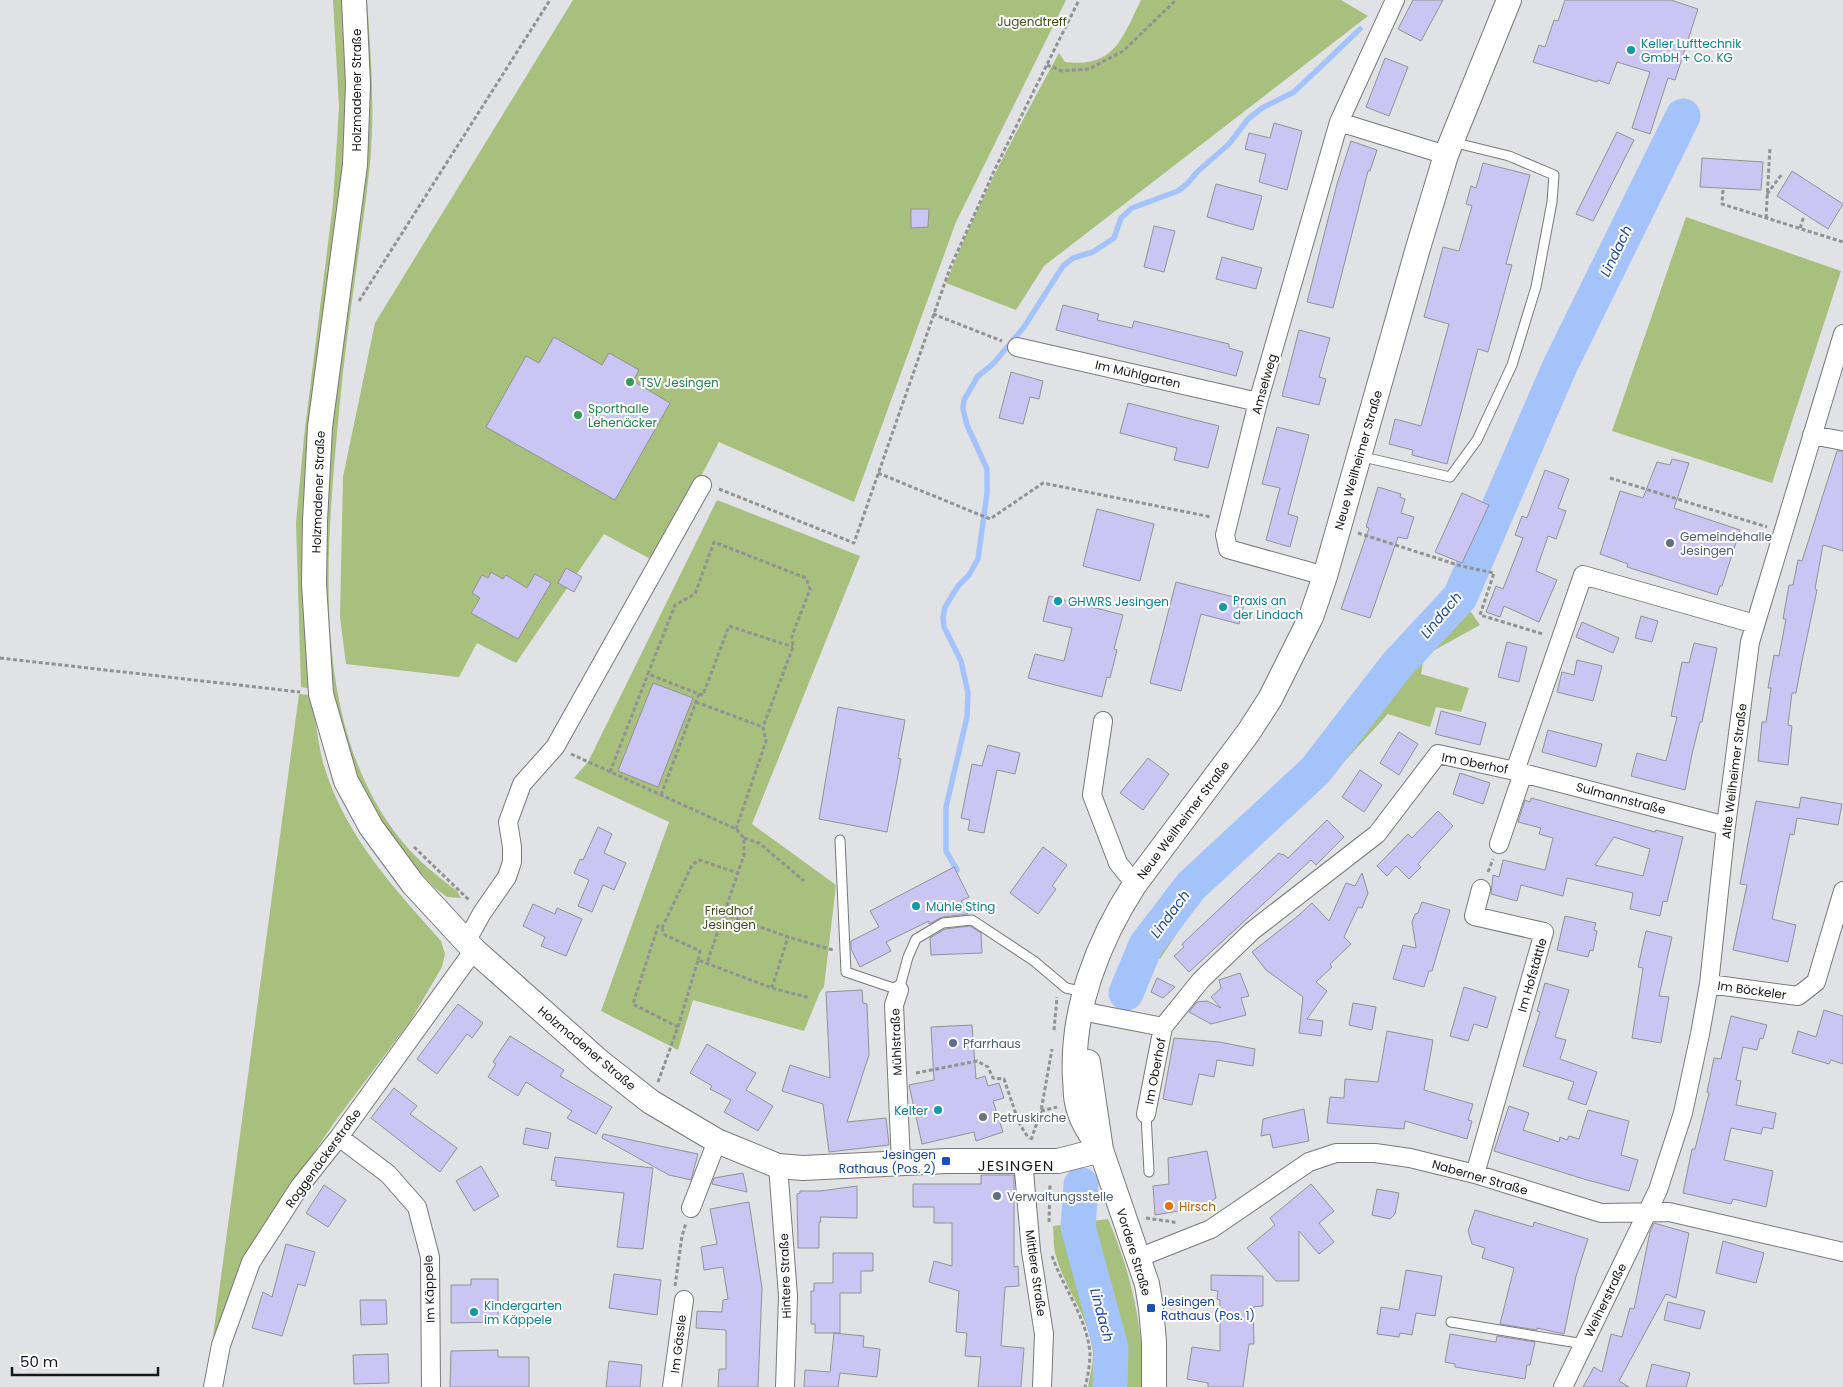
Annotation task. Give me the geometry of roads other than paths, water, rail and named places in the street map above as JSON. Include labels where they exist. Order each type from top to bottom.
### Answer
[{"type":"street","name":"Holzmadener Straße","points":[[354,0],[358,84],[355,165],[320,427],[314,584],[321,694],[346,781],[371,827],[413,884],[470,946],[600,1062],[651,1102],[717,1141],[778,1166]]},
{"type":"street","name":"Amselweg","points":[[1326,576],[1228,549],[1225,535],[1258,402],[1339,122],[1394,0]]},
{"type":"street","name":"Neue Weilheimer Straße","points":[[1101,1150],[1085,1127],[1077,1102],[1074,1054],[1083,1001],[1095,960],[1135,884],[1248,733],[1270,699],[1311,617],[1326,576],[1358,456],[1449,148],[1509,0]]},
{"type":"street","points":[[1339,122],[1449,148]]},
{"type":"street","name":"Alte Weilheimer Straße","points":[[1647,1212],[1658,1190],[1683,1113],[1700,1034],[1709,984],[1726,826],[1750,642],[1843,334]]},
{"type":"street","name":"Im Mühlgarten","points":[[1017,347],[1258,402]]},
{"type":"street","points":[[1812,435],[1843,441]]},
{"type":"street","points":[[470,946],[482,913],[507,877],[512,862],[512,846],[508,822],[522,784],[555,747],[702,485]]},
{"type":"street","name":"Im Oberhof","points":[[1146,1114],[1163,1027],[1201,980],[1252,931],[1377,834],[1438,754],[1519,772],[1583,575],[1755,624]]},
{"type":"street","name":"Neue Weilheimer Straße","points":[[1103,721],[1092,795],[1118,864],[1135,884]]},
{"type":"street","points":[[1499,844],[1519,772]]},
{"type":"street","name":"Sulmannstraße","points":[[1519,772],[1726,826]]},
{"type":"street","name":"Im Hofstättle","points":[[1475,1174],[1544,932],[1474,916],[1481,889]]},
{"type":"street","name":"Im Böckeler","points":[[1709,984],[1798,996],[1816,982],[1843,891]]},
{"type":"street","name":"Roggenäckerstraße","points":[[212,1387],[221,1345],[251,1262],[300,1186],[339,1137],[470,946]]},
{"type":"street","name":"Mühlstraße","points":[[899,990],[894,1005],[901,1163]]},
{"type":"street","name":"Im Oberhof","points":[[1083,1001],[1163,1027]]},
{"type":"street","name":"Im Käppele","points":[[339,1137],[388,1174],[417,1207],[430,1257],[431,1387]]},
{"type":"street","points":[[691,1208],[717,1141]]},
{"type":"street","points":[[778,1166],[832,1167],[946,1161],[1027,1151],[1058,1161],[1101,1150]]},
{"type":"street","name":"Vordere Straße","points":[[1101,1150],[1146,1284],[1151,1308],[1154,1342],[1154,1387]]},
{"type":"street","name":"Mittlere Straße","points":[[1027,1151],[1032,1251],[1044,1334],[1042,1387]]},
{"type":"street","name":"Naberner Straße","points":[[1138,1258],[1210,1229],[1309,1162],[1336,1153],[1375,1153],[1410,1158],[1475,1174],[1601,1213],[1668,1212],[1843,1252]]},
{"type":"street","name":"Hintere Straße","points":[[778,1166],[788,1296],[785,1387]]},
{"type":"street","name":"Weiherstraße","points":[[1563,1387],[1647,1212]]},
{"type":"street","name":"Im Gässle","points":[[672,1387],[684,1300]]},
{"type":"lane","points":[[1358,456],[1450,477],[1477,440],[1508,373],[1536,287],[1552,202],[1554,175],[1509,156],[1449,148]]},
{"type":"lane","points":[[840,840],[846,972],[899,990]]},
{"type":"lane","name":"Mühlstraße","points":[[899,990],[908,958],[916,939],[943,923],[972,920],[1034,962],[1083,1001]]},
{"type":"lane","points":[[1146,1114],[1149,1172]]},
{"type":"lane","points":[[1451,1322],[1584,1344]]},
{"type":"waterway","points":[[957,870],[946,851],[946,807],[967,717],[968,693],[961,661],[944,627],[943,617],[945,607],[958,586],[969,575],[978,559],[987,493],[987,469],[967,425],[963,409],[964,400],[978,376],[993,364],[1024,327],[1063,266],[1073,258],[1093,252],[1114,238],[1121,218],[1132,208],[1178,191],[1187,184],[1197,172],[1229,144],[1248,119],[1262,108],[1294,92],[1360,29]]},
{"type":"waterway","name":"Lindach","points":[[1126,993],[1146,945],[1191,886],[1315,771],[1396,666],[1460,597],[1559,368],[1683,116]]},
{"type":"waterway","name":"Lindach","points":[[1081,1185],[1078,1227],[1111,1348],[1110,1387]]},
{"type":"place","name":"Keller Lufttechnik GmbH + Co. KG","points":[[1631,50]]},
{"type":"place","name":"TSV Jesingen","points":[[630,382]]},
{"type":"place","name":"Sporthalle Lehenäcker","points":[[578,415]]},
{"type":"place","name":"Gemeindehalle Jesingen","points":[[1670,543]]},
{"type":"place","name":"GHWRS Jesingen","points":[[1058,601]]},
{"type":"place","name":"Praxis an der Lindach","points":[[1223,607]]},
{"type":"place","name":"Mühle Sting","points":[[916,906]]},
{"type":"place","name":"Pfarrhaus","points":[[953,1043]]},
{"type":"place","name":"Kelter","points":[[938,1110]]},
{"type":"place","name":"Petruskirche","points":[[983,1117]]},
{"type":"place","name":"Jesingen Rathaus (Pos. 2)","points":[[946,1161]]},
{"type":"place","name":"Verwaltungsstelle","points":[[997,1196]]},
{"type":"place","name":"Hirsch","points":[[1169,1206]]},
{"type":"place","name":"Jesingen Rathaus (Pos. 1)","points":[[1151,1308]]},
{"type":"place","name":"Kindergarten im Käppele","points":[[474,1312]]},
{"type":"district","name":"JESINGEN","points":[[1016,1165]]},
{"type":"park label","name":"Jugendtreff","points":[[1032,21]]},
{"type":"park label","name":"Friedhof Jesingen","points":[[729,917]]}]
